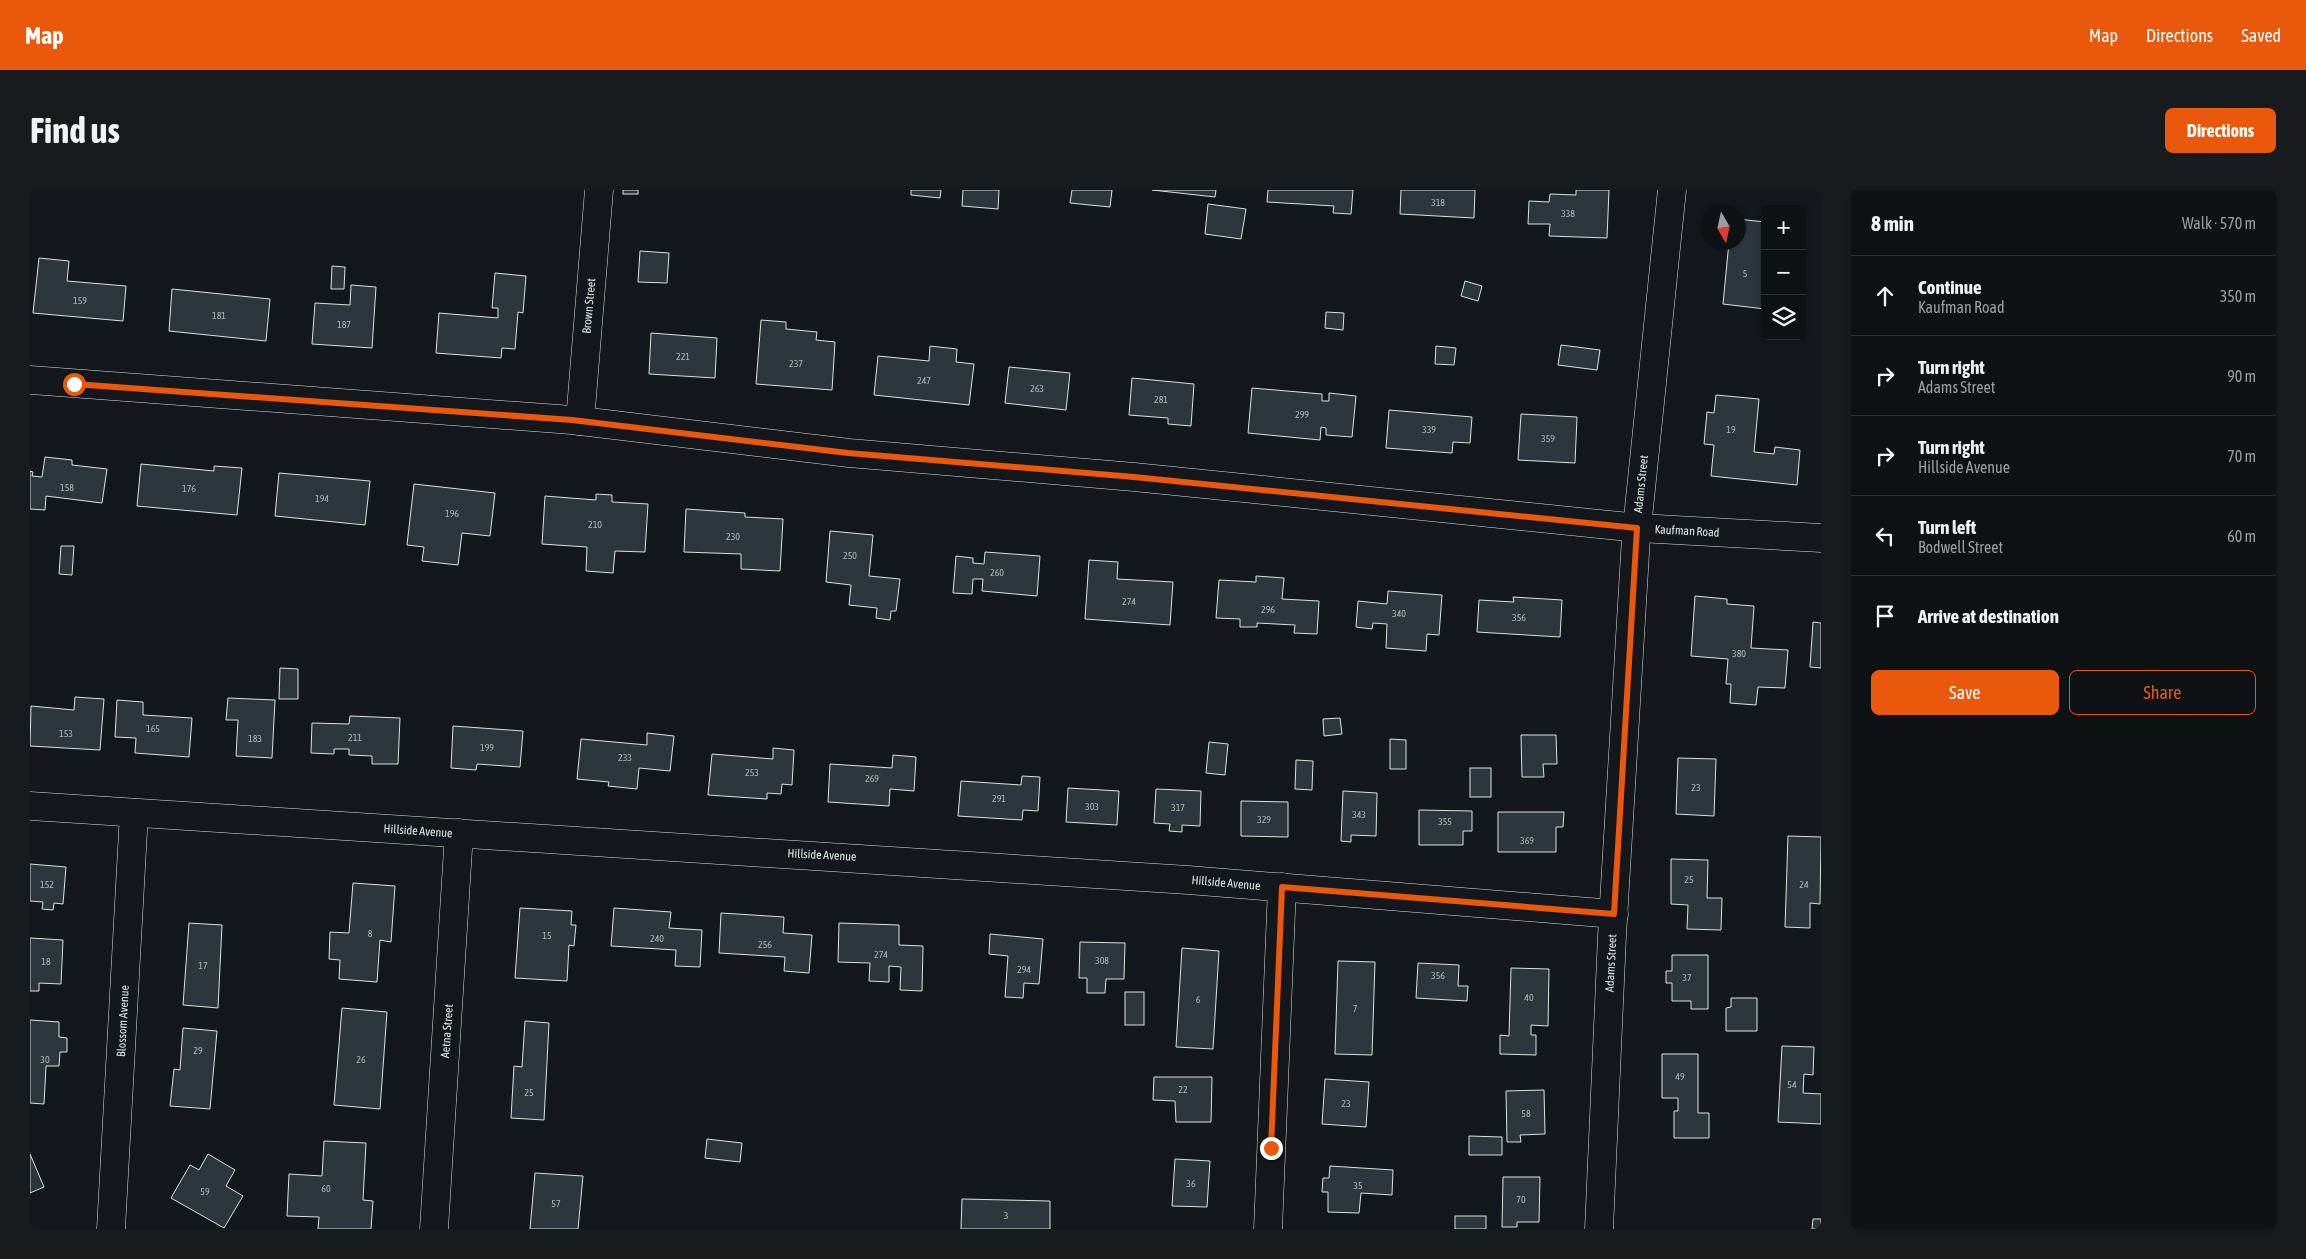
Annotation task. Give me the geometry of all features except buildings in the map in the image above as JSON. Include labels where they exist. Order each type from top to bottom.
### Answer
[{"type":"street","name":"Brown Street","points":[[580,421],[599,190]]},
{"type":"street","name":"Adams Street","points":[[1599,1229],[1614,914],[1637,528],[1672,190]]},
{"type":"street","name":"Kaufman Road","points":[[30,380],[580,421],[848,453],[1134,477],[1637,528],[1821,538]]},
{"type":"street","name":"Hillside Avenue","points":[[30,806],[855,857],[1282,887],[1614,914]]},
{"type":"street","name":"Blossom Avenue","points":[[111,1229],[134,813]]},
{"type":"street","name":"Aetna Street","points":[[434,1229],[459,833]]},
{"type":"street","points":[[1268,1229],[1282,887]]},
{"type":"route","points":[[74,384],[572,420],[848,453],[1134,477],[1637,528],[1614,914],[1282,887],[1271,1148]]}]
